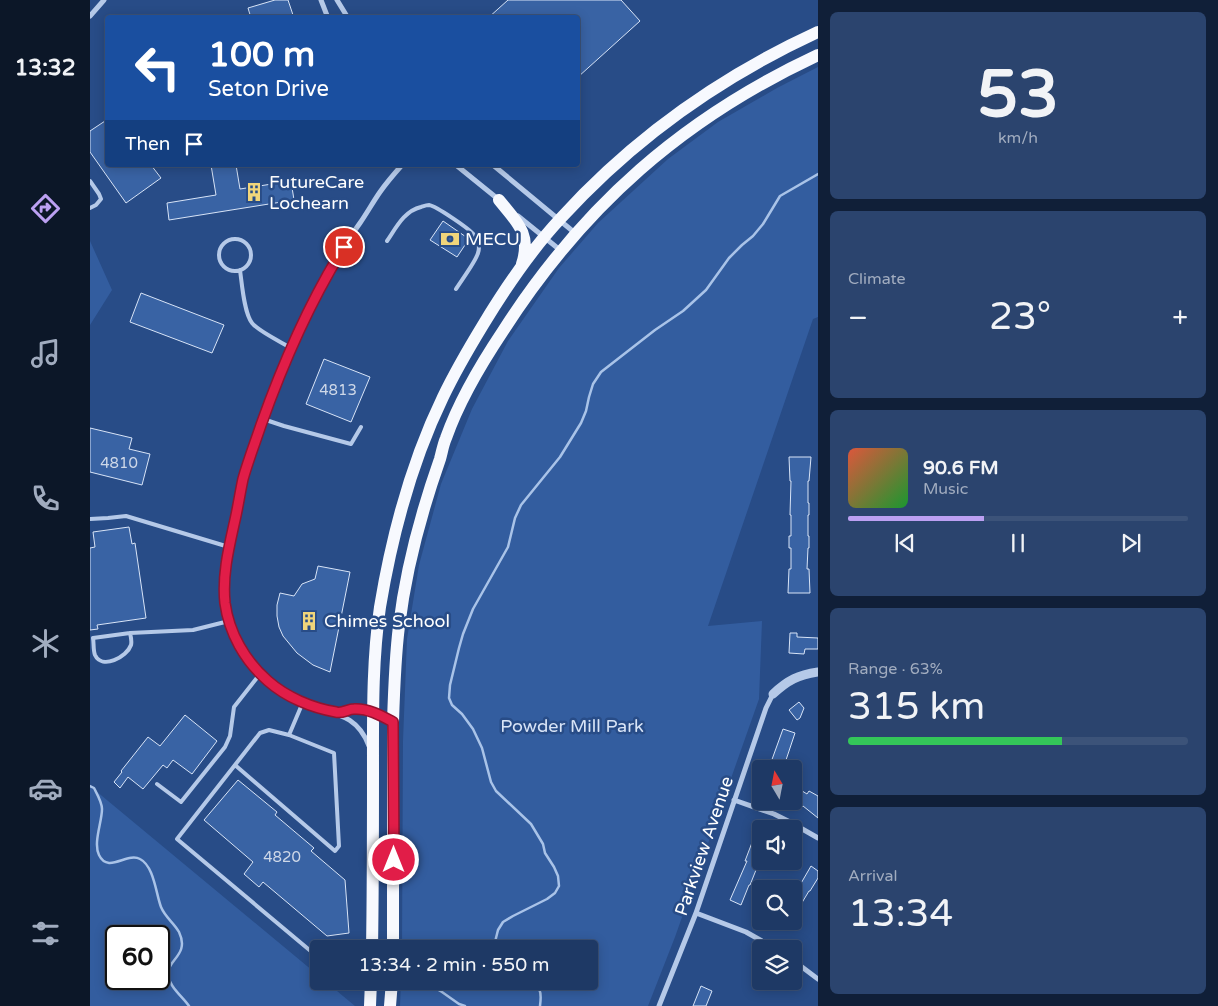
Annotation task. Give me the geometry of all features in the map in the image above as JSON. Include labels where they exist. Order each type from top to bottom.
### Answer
[{"type":"main road","points":[[372,940],[373,712],[376,653],[382,600],[394,534],[415,464],[443,398],[496,303],[520,268],[559,219],[589,188],[665,122],[708,92],[765,58],[818,32]]},
{"type":"main road","points":[[393,940],[393,722],[396,653],[400,619],[421,516],[446,439],[461,403],[491,349],[532,286],[560,251],[604,203],[654,157],[703,120],[751,89],[818,56]]},
{"type":"main road","points":[[499,200],[522,230],[525,252],[520,268]]},
{"type":"main road","points":[[373,712],[393,722]]},
{"type":"main road","points":[[370,1006],[371,990]]},
{"type":"main road","points":[[390,1006],[391,990]]},
{"type":"street","points":[[90,16],[104,0]]},
{"type":"street","points":[[321,0],[327,15]]},
{"type":"street","points":[[337,0],[346,15]]},
{"type":"street","points":[[373,756],[367,741],[357,726],[338,713],[303,702],[277,688],[260,674],[238,644],[229,621],[225,603],[224,582],[243,480],[263,419],[291,348],[311,304],[335,260],[381,191],[400,167]]},
{"type":"street","points":[[458,167],[560,251]]},
{"type":"street","points":[[495,167],[575,234]]},
{"type":"street","points":[[773,694],[792,679],[818,672]]},
{"type":"street","name":"Parkview Avenue","points":[[659,1006],[696,913],[766,708],[773,694]]},
{"type":"street","points":[[338,713],[355,709],[373,712]]},
{"type":"street","points":[[734,800],[774,814],[818,838]]},
{"type":"street","points":[[696,913],[746,932],[760,940]]},
{"type":"street","points":[[802,966],[818,979]]},
{"type":"lane","points":[[90,181],[101,199],[96,206],[90,208]]},
{"type":"lane","points":[[387,242],[404,216],[415,209],[429,205],[468,228],[477,240],[478,254],[456,289]]},
{"type":"lane","points":[[237,239],[243,241],[251,251],[250,262],[240,270],[229,270],[221,261],[221,248],[226,242],[237,239]]},
{"type":"lane","points":[[240,270],[246,309],[252,324],[291,348]]},
{"type":"lane","points":[[263,419],[352,444],[361,427]]},
{"type":"lane","points":[[90,519],[126,516],[229,547]]},
{"type":"lane","points":[[130,633],[132,640],[130,646],[122,657],[106,661],[97,657],[93,638],[130,633],[193,630],[229,621]]},
{"type":"lane","points":[[157,784],[181,802],[225,747],[230,736],[234,707],[260,674]]},
{"type":"lane","points":[[289,735],[303,702]]},
{"type":"lane","points":[[235,765],[335,851],[339,846],[334,753],[289,735],[269,730],[260,733],[177,839],[310,950]]},
{"type":"green space","name":"Powder Mill Park","points":[[818,67],[818,317],[813,319],[708,626],[762,621],[759,699],[675,937],[648,1006],[400,1006],[401,990],[598,990],[598,940],[402,940],[403,741],[407,639],[419,565],[441,484],[472,409],[508,341],[559,268],[598,223],[668,159],[718,122]]},
{"type":"green space","points":[[90,241],[112,290],[90,325]]},
{"type":"green space","points":[[90,786],[310,969],[310,990],[336,990],[355,1006],[90,1006]]},
{"type":"building","points":[[275,0],[288,0],[293,15],[250,15],[248,8]]},
{"type":"building","points":[[508,0],[621,0],[640,21],[580,75],[580,15],[491,15]]},
{"type":"building","points":[[105,121],[105,167],[153,167],[161,178],[126,203],[90,152],[90,131]]},
{"type":"building","name":"FutureCare Lochearn","points":[[211,167],[236,167],[240,189],[291,181],[294,200],[169,220],[167,203],[216,195]]},
{"type":"building","name":"MECU","points":[[443,221],[469,239],[457,257],[430,240]]},
{"type":"building","points":[[141,293],[224,325],[212,353],[130,322]]},
{"type":"building","points":[[324,359],[370,377],[351,422],[306,404]]},
{"type":"building","points":[[90,428],[132,438],[129,449],[150,454],[142,485],[90,472]]},
{"type":"building","points":[[789,457],[811,457],[808,481],[809,548],[807,569],[809,569],[810,593],[788,593],[789,569],[791,569],[791,548],[789,548],[789,536],[791,536],[791,481]]},
{"type":"building","points":[[129,527],[132,544],[135,543],[146,618],[97,625],[98,629],[90,630],[90,548],[95,547],[93,532]]},
{"type":"building","name":"Chimes School","points":[[318,566],[350,572],[330,672],[313,665],[297,653],[283,636],[277,616],[280,593],[294,596],[302,584],[315,579]]},
{"type":"building","points":[[790,633],[797,633],[797,637],[818,638],[818,649],[805,649],[804,654],[789,653]]},
{"type":"building","points":[[799,702],[804,708],[800,718],[797,720],[789,710]]},
{"type":"building","points":[[185,715],[217,741],[192,774],[173,760],[167,768],[163,765],[143,789],[128,777],[120,788],[114,782],[148,737],[160,746]]},
{"type":"building","points":[[783,729],[795,733],[786,760],[772,760]]},
{"type":"building","points":[[238,780],[277,812],[275,815],[314,848],[311,851],[345,880],[349,933],[327,936],[263,882],[259,887],[244,874],[253,862],[204,820]]},
{"type":"building","points":[[802,791],[807,794],[809,791],[818,796],[818,818],[803,806]]},
{"type":"building","points":[[752,843],[752,870],[756,870],[741,905],[730,900],[747,861],[745,861]]},
{"type":"building","points":[[811,866],[818,871],[818,878],[802,903],[802,882]]},
{"type":"building","points":[[701,986],[712,991],[706,1006],[693,1006]]},
{"type":"waterway","points":[[496,940],[498,930],[503,922],[547,899],[555,893],[559,886],[558,876],[545,853],[543,844],[531,824],[496,791],[491,782],[482,748],[473,729],[462,714],[452,705],[449,698],[450,685],[459,648],[473,609],[508,547],[515,518],[521,505],[560,457],[581,423],[593,384],[601,372],[683,311],[706,290],[729,258],[753,236],[763,224],[780,196],[818,174]]},
{"type":"waterway","points":[[90,786],[94,788],[102,806],[97,845],[99,855],[107,863],[129,858],[140,859],[145,863],[154,881],[163,911],[179,932],[182,946],[168,974],[173,987],[189,1006]]},
{"type":"waterway","points":[[439,990],[465,1006]]},
{"type":"waterway","points":[[539,990],[541,996],[540,1006]]},
{"type":"place","name":"FutureCare Lochearn","points":[[254,192]]},
{"type":"place","name":"MECU","points":[[450,239]]},
{"type":"place","name":"Chimes School","points":[[309,621]]},
{"type":"route","points":[[344,247],[327,273],[291,348],[252,450],[243,480],[229,547],[224,582],[225,603],[229,621],[238,644],[260,674],[277,688],[303,702],[338,713],[355,709],[373,712],[393,722],[394,860]]}]
